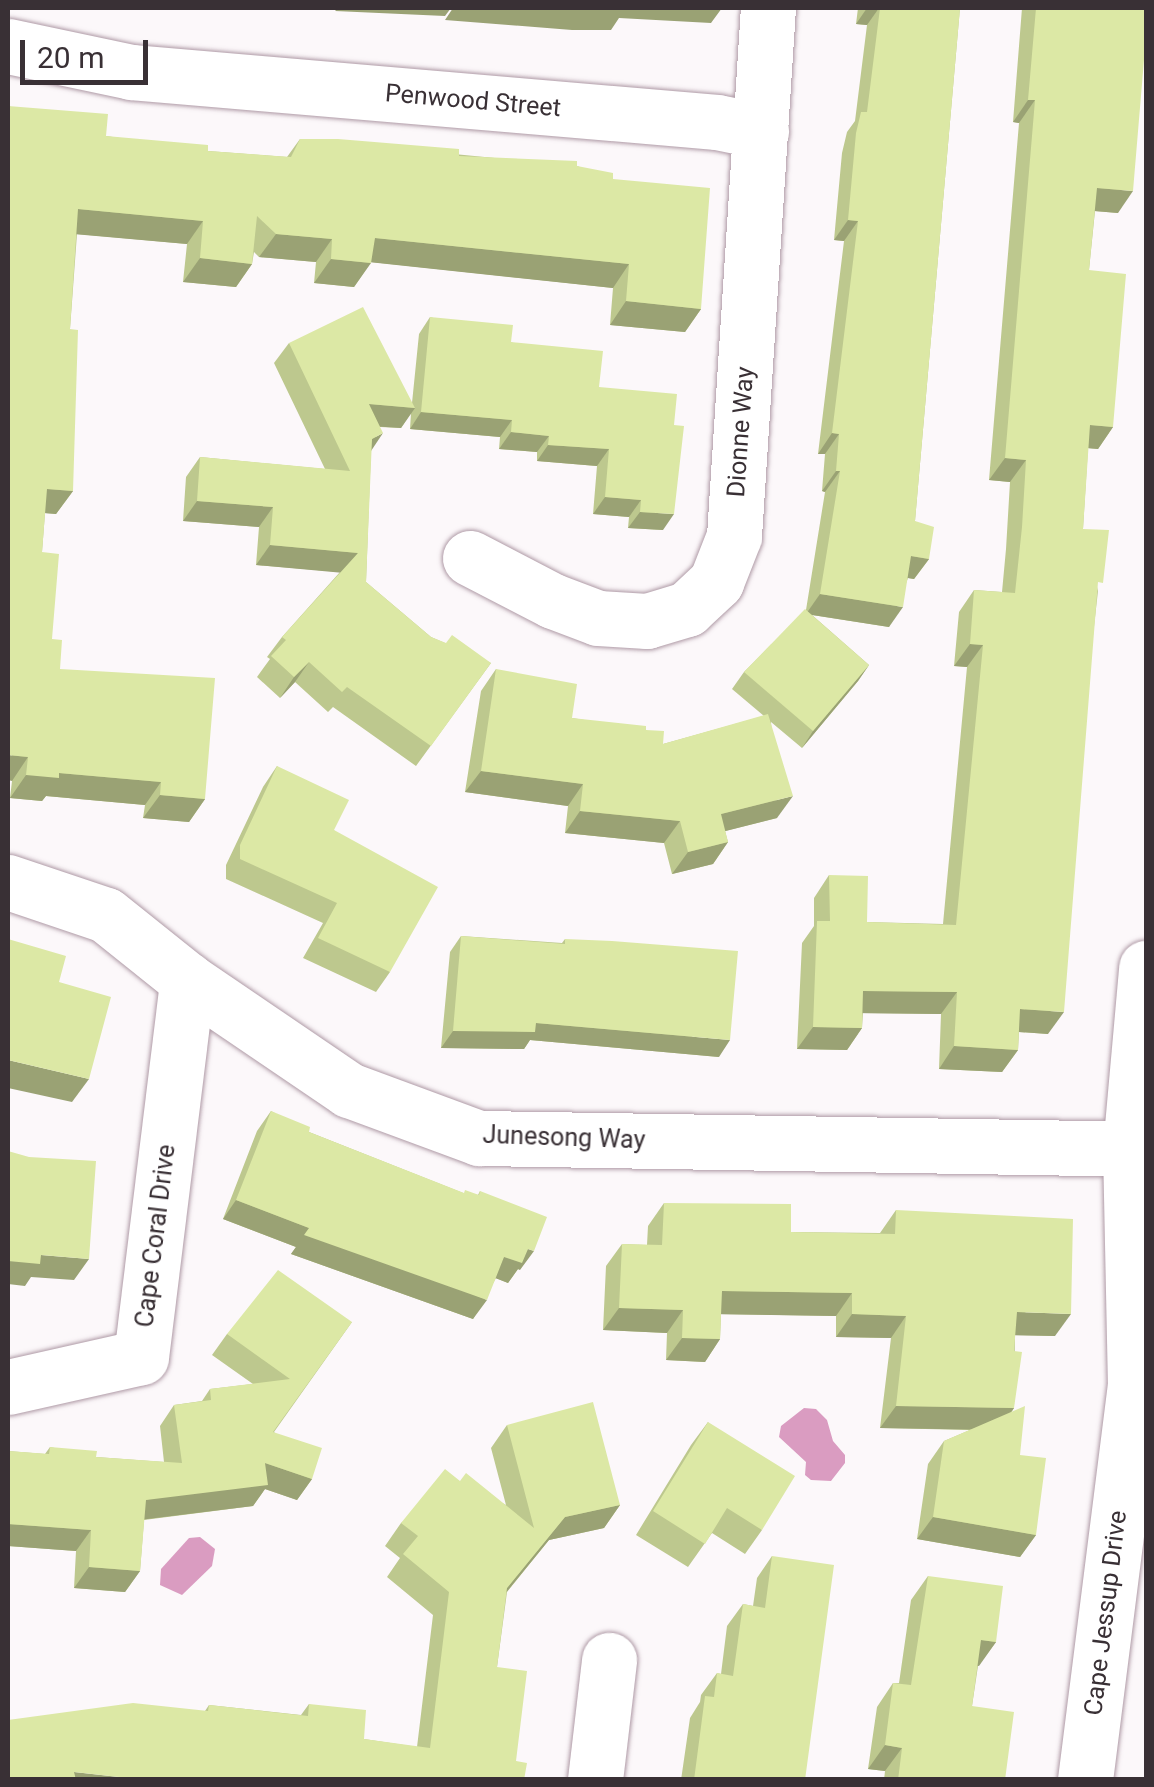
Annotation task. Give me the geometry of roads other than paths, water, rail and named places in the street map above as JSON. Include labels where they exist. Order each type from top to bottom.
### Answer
[{"type":"street","name":"Dionne Way","points":[[470,558],[552,601],[598,618],[646,622],[687,608],[716,582],[734,536],[768,8]]},
{"type":"street","name":"Penwood Street","points":[[8,46],[131,72],[718,122],[761,132]]},
{"type":"street","name":"Junesong Way","points":[[8,882],[106,914],[187,980],[349,1090],[478,1138],[1138,1149]]},
{"type":"street","name":"Cape Jessup Drive","points":[[1085,1780],[1134,1386],[1146,968]]},
{"type":"street","name":"Cape Coral Drive","points":[[8,1387],[140,1357],[187,980]]},
{"type":"street","points":[[594,1780],[609,1660]]}]
